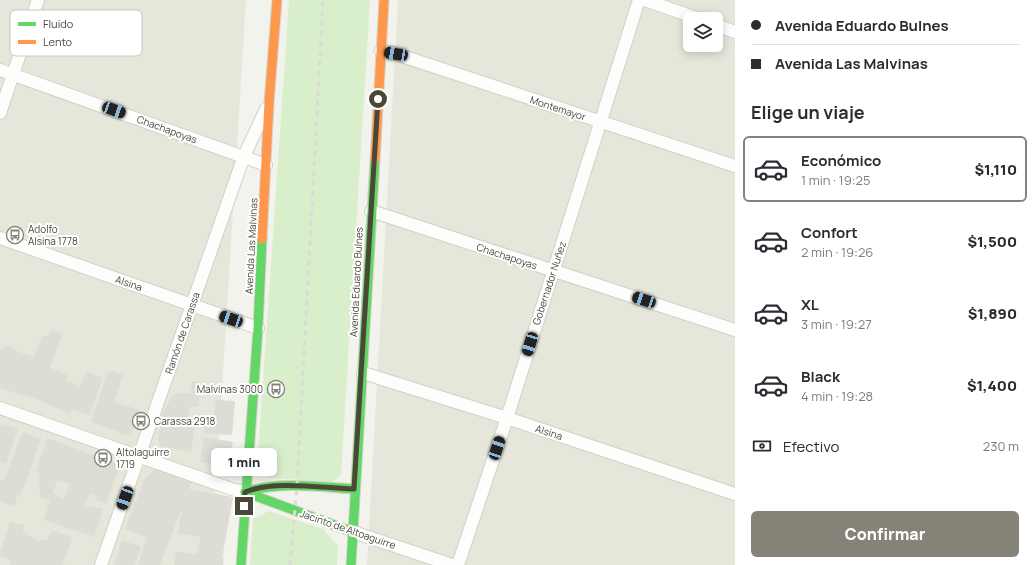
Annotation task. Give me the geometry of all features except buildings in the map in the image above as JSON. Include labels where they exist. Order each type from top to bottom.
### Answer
[{"type":"main road","name":"Avenida Las Malvinas","points":[[241,565],[245,492],[258,328],[269,103],[277,0]]},
{"type":"main road","name":"Avenida Eduardo Bulnes","points":[[351,565],[354,489],[363,373],[384,0]]},
{"type":"main road","points":[[245,492],[256,487],[281,485],[354,489]]},
{"type":"main road","name":"Jacinto de Altoaguirre","points":[[245,492],[353,532]]},
{"type":"street","points":[[35,10],[38,0]]},
{"type":"street","name":"Gobernador Nuñez","points":[[458,565],[507,418],[639,0]]},
{"type":"street","points":[[645,0],[683,13]]},
{"type":"street","points":[[723,28],[735,32]]},
{"type":"street","name":"Montemayor","points":[[381,52],[396,54],[735,166]]},
{"type":"street","points":[[0,113],[19,56]]},
{"type":"street","name":"Chachapoyas","points":[[0,70],[266,165]]},
{"type":"street","name":"Ramón de Carassa","points":[[101,565],[244,156],[269,103]]},
{"type":"street","name":"Chachapoyas","points":[[371,211],[735,330]]},
{"type":"street","name":"Alsina","points":[[0,238],[258,328]]},
{"type":"street","name":"Alsina","points":[[363,373],[507,418],[735,494]]},
{"type":"street","name":"Jacinto de Altoaguirre","points":[[0,408],[232,489],[245,492]]},
{"type":"street","name":"Jacinto de Altoaguirre","points":[[353,532],[452,565]]},
{"type":"shaded area","points":[[0,0],[246,0],[211,565],[0,565]]},
{"type":"shaded area","points":[[398,0],[735,0],[735,565],[367,565]]},
{"type":"green space","points":[[289,0],[370,0],[341,475],[332,482],[270,478],[257,470]]},
{"type":"green space","points":[[269,511],[323,529],[338,546],[337,565],[250,565],[253,519]]},
{"type":"railway","points":[[290,565],[297,486],[323,0]]},
{"type":"traffic: fast","points":[[351,565],[375,160]]},
{"type":"traffic: fast","points":[[241,565],[258,328],[262,239]]},
{"type":"traffic: fast","points":[[245,492],[286,486],[354,489]]},
{"type":"traffic: fast","points":[[245,492],[353,532]]},
{"type":"traffic: slow","points":[[262,239],[269,103],[277,0]]},
{"type":"traffic: slow","points":[[375,160],[384,0]]},
{"type":"place","name":"Adolfo Alsina 1778","points":[[15,235]]},
{"type":"place","name":"Malvinas 3000","points":[[276,389]]},
{"type":"place","name":"Carassa 2918","points":[[141,421]]},
{"type":"place","name":"Altolaguirre 1719","points":[[103,458]]},
{"type":"route","points":[[244,506],[245,492],[256,487],[281,485],[354,489],[363,373],[378,99]]}]
